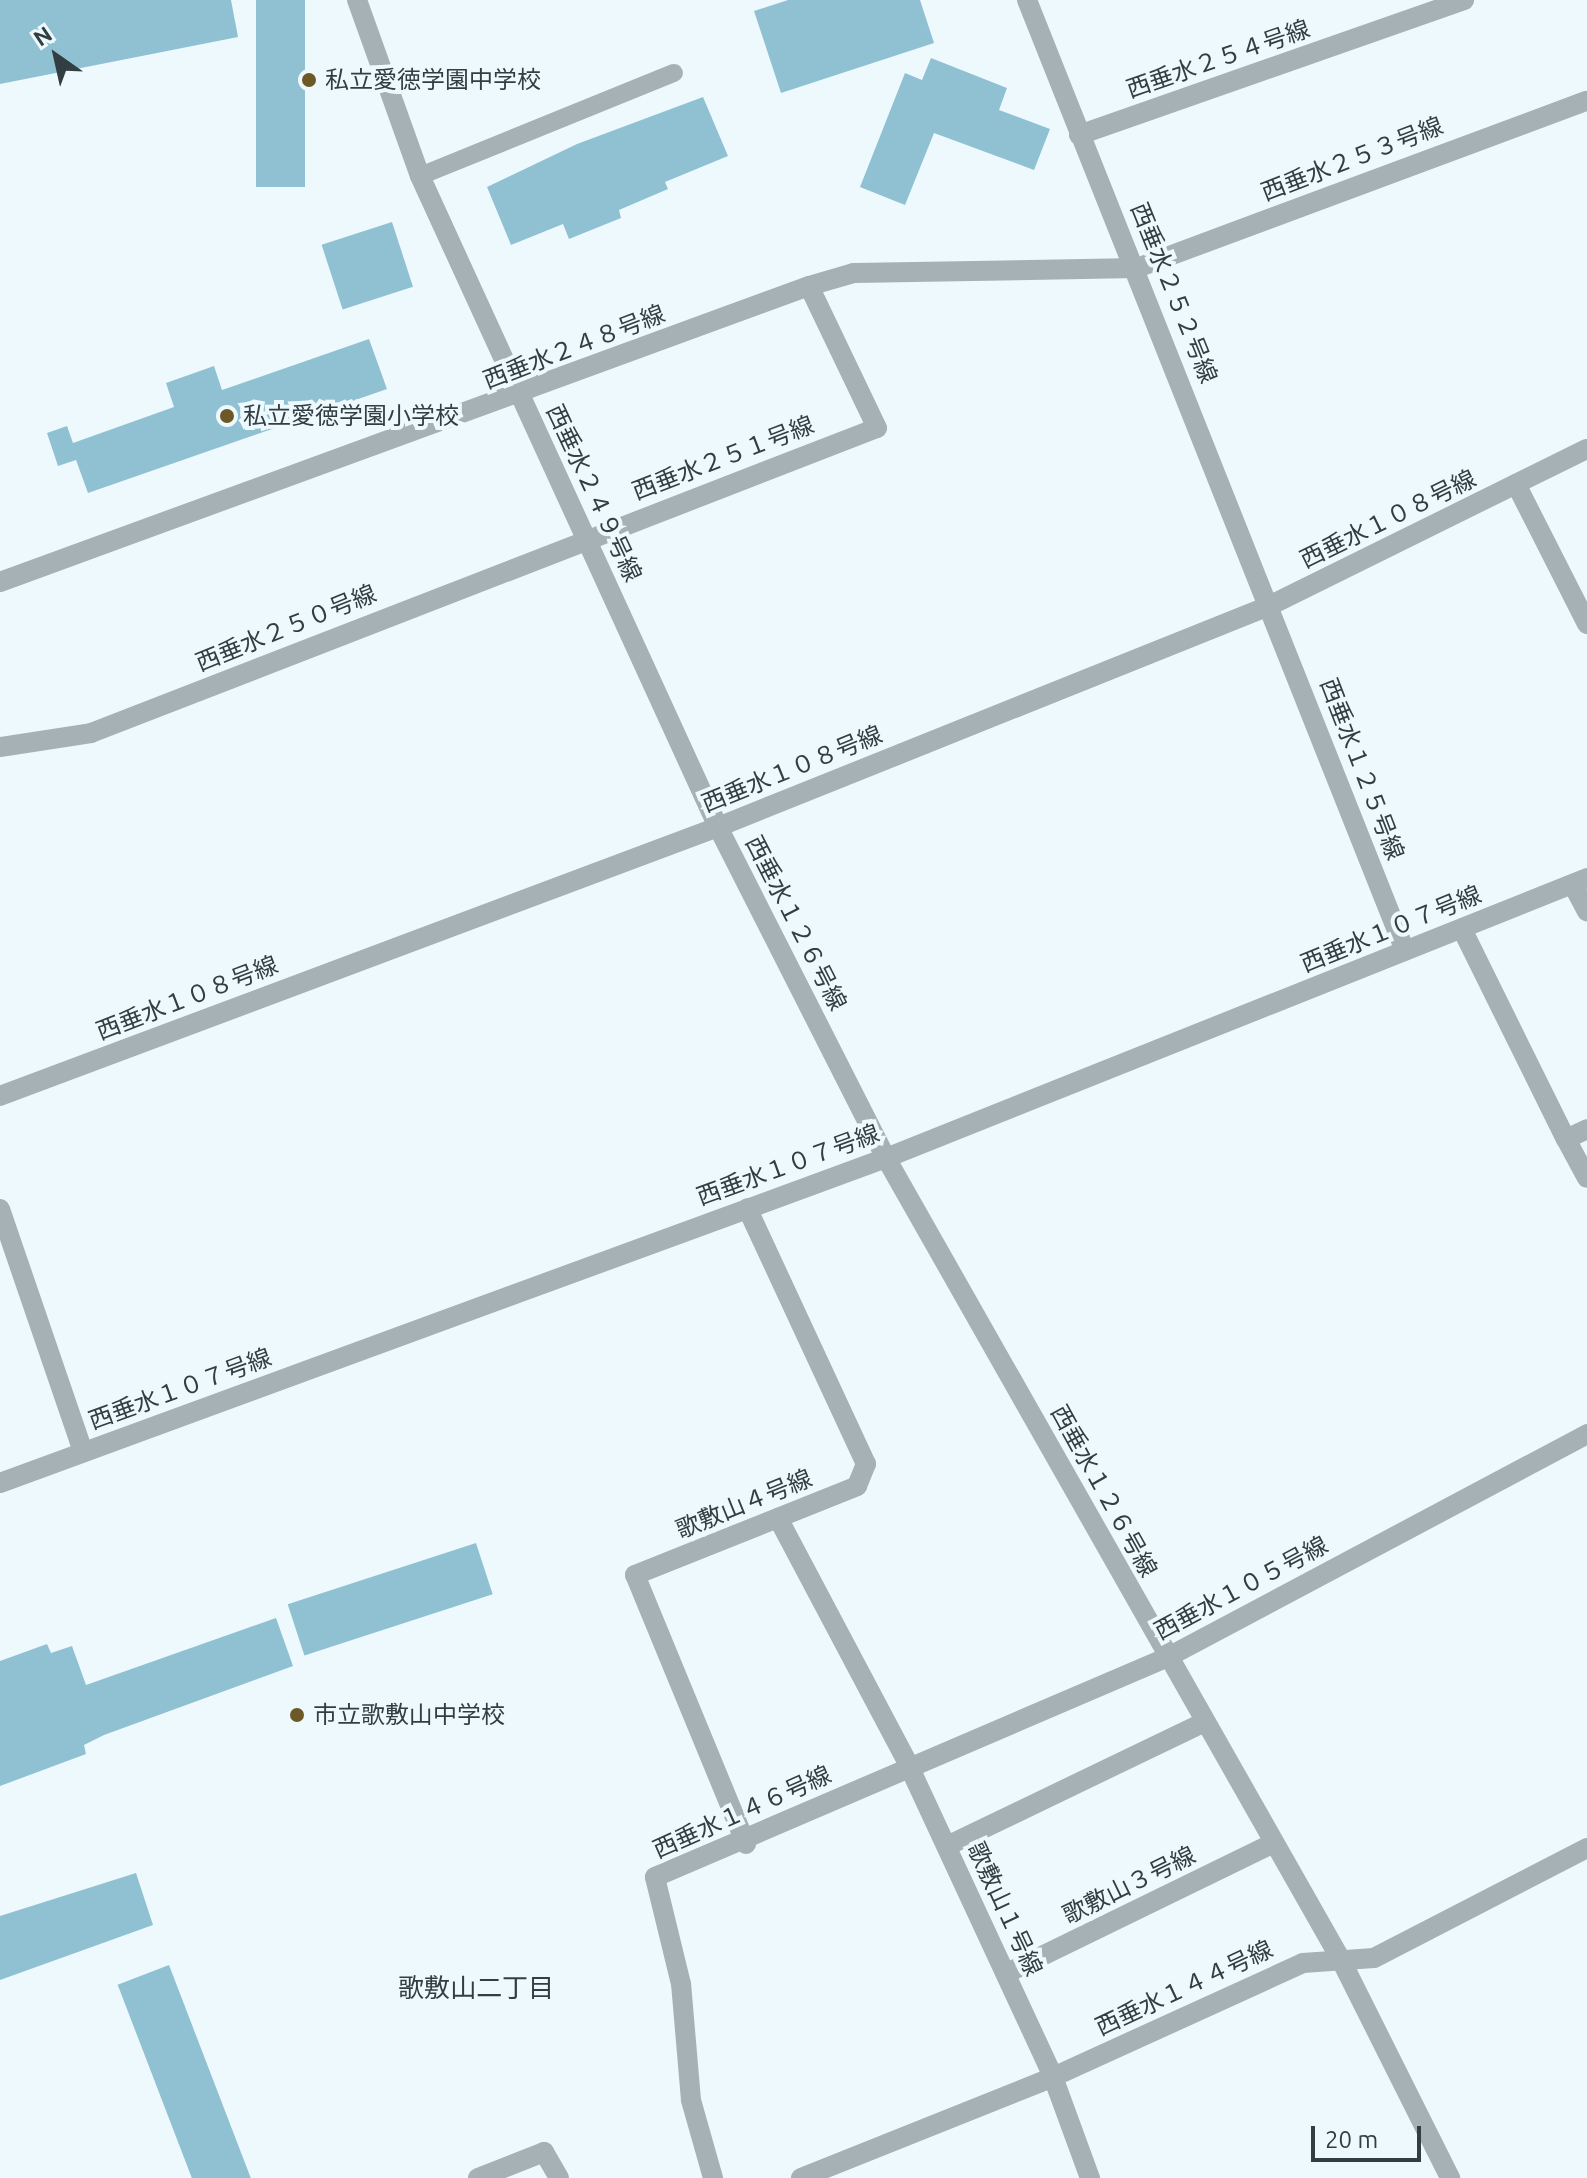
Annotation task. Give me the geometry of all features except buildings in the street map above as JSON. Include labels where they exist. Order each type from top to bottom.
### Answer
[{"type":"street","name":"西垂水２４９号線","points":[[357,0],[420,176],[718,827]]},
{"type":"street","name":"西垂水２５２号線","points":[[1027,0],[1271,605]]},
{"type":"street","name":"西垂水２５４号線","points":[[1079,135],[1464,0]]},
{"type":"street","name":"西垂水２５３号線","points":[[1137,268],[1587,101]]},
{"type":"street","name":"西垂水２４８号線","points":[[0,582],[520,396],[809,286],[854,273],[1137,268]]},
{"type":"street","name":"西垂水２５１号線","points":[[586,537],[877,428],[809,286]]},
{"type":"street","name":"西垂水１０８号線","points":[[0,1096],[718,827],[1271,605],[1587,449]]},
{"type":"street","points":[[1516,484],[1587,624]]},
{"type":"street","name":"西垂水２５０号線","points":[[0,747],[91,733],[586,537]]},
{"type":"street","name":"西垂水１２５号線","points":[[1271,605],[1405,951]]},
{"type":"street","name":"西垂水１２６号線","points":[[718,827],[886,1158],[1341,1960],[1450,2178]]},
{"type":"street","points":[[1582,885],[1587,911]]},
{"type":"street","name":"西垂水１０７号線","points":[[0,1483],[886,1158],[1405,951],[1582,885]]},
{"type":"street","points":[[1462,929],[1587,1178]]},
{"type":"street","points":[[1566,1139],[1587,1129]]},
{"type":"street","name":"歌敷山４号線","points":[[746,1844],[635,1575],[857,1486],[866,1464],[747,1208]]},
{"type":"street","points":[[0,1209],[83,1452]]},
{"type":"street","name":"西垂水１０５号線","points":[[908,1764],[1168,1657],[1587,1434]]},
{"type":"street","name":"歌敷山１号線","points":[[778,1518],[908,1764],[947,1846],[1053,2077],[1090,2178]]},
{"type":"street","points":[[947,1846],[1205,1722]]},
{"type":"street","name":"西垂水１４６号線","points":[[713,2178],[691,2100],[681,1984],[655,1877],[746,1844],[908,1764]]},
{"type":"street","name":"歌敷山３号線","points":[[1007,1973],[1274,1843]]},
{"type":"street","name":"西垂水１４４号線","points":[[801,2178],[1053,2077],[1303,1963],[1374,1958],[1587,1848]]},
{"type":"street","points":[[478,2178],[544,2152],[559,2178]]},
{"type":"lane","points":[[420,176],[674,73]]},
{"type":"place","name":"私立愛徳学園中学校","points":[[309,80]]},
{"type":"place","name":"私立愛徳学園小学校","points":[[227,416]]},
{"type":"place","name":"市立歌敷山中学校","points":[[297,1715]]},
{"type":"district","name":"歌敷山二丁目","points":[[476,1988]]}]
